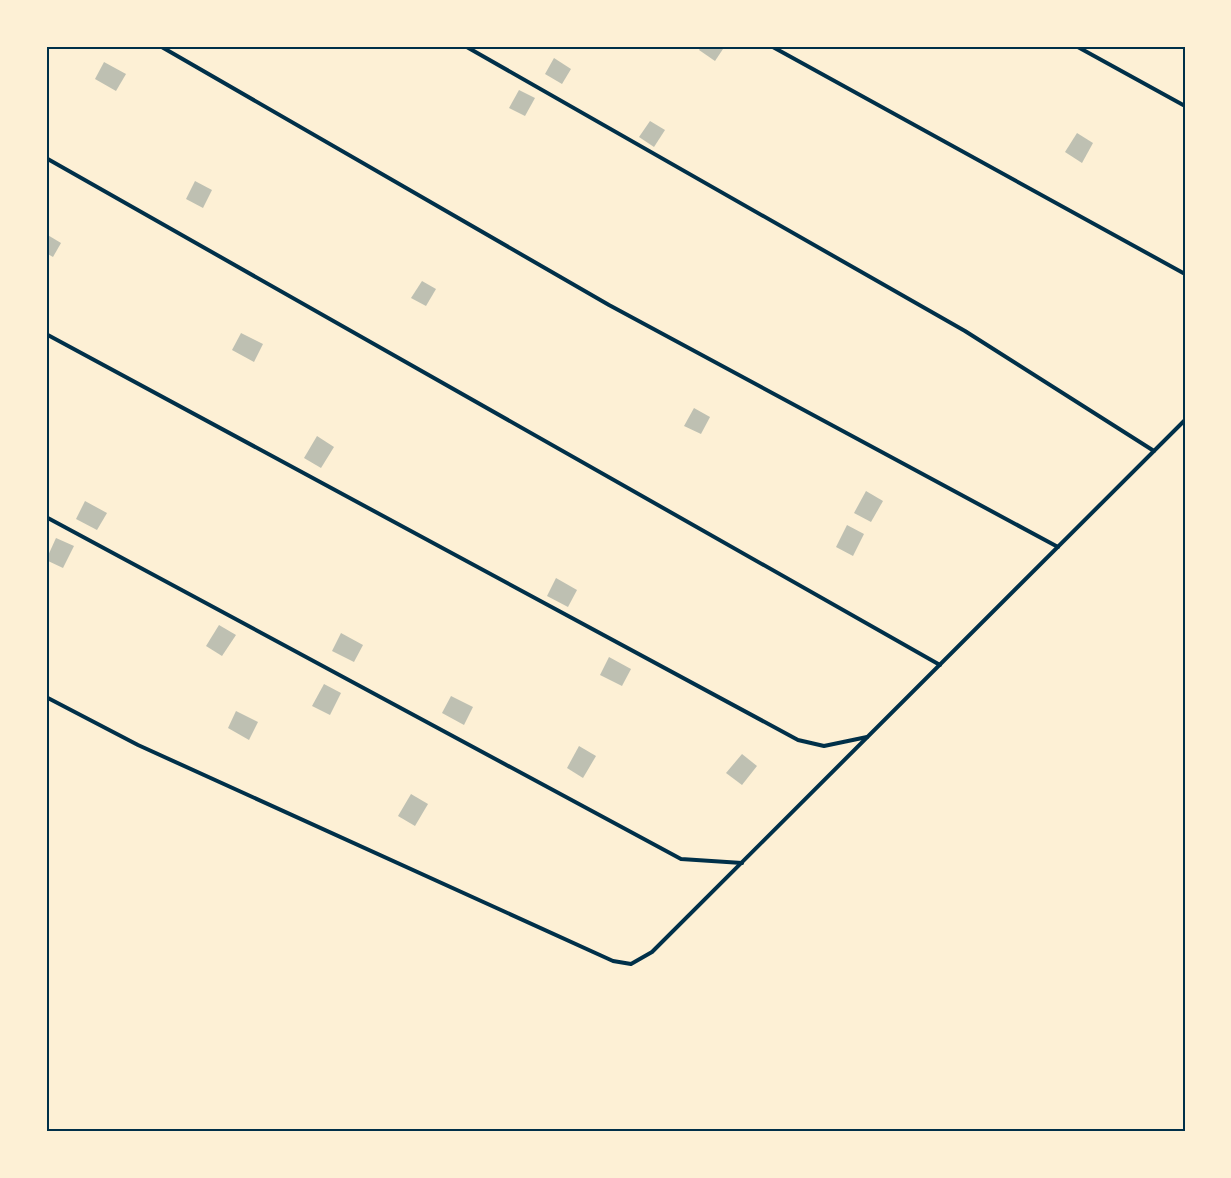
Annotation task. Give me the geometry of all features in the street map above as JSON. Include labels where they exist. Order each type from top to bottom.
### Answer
[{"type":"lane","points":[[160,46],[609,305],[1058,547]]},
{"type":"lane","points":[[465,46],[965,331],[1154,451]]},
{"type":"lane","points":[[771,46],[1185,274]]},
{"type":"lane","points":[[1076,46],[1185,106]]},
{"type":"lane","points":[[46,158],[940,665]]},
{"type":"lane","points":[[46,334],[798,740],[824,746],[868,737]]},
{"type":"lane","points":[[46,697],[138,745],[613,961],[631,964],[652,952],[1185,420]]},
{"type":"lane","points":[[46,517],[681,859],[742,863]]},
{"type":"building","points":[[701,46],[725,46],[715,61],[699,50]]},
{"type":"building","points":[[554,58],[571,69],[562,84],[545,74]]},
{"type":"building","points":[[104,62],[126,74],[116,91],[95,79]]},
{"type":"building","points":[[519,90],[535,98],[525,116],[509,108]]},
{"type":"building","points":[[650,121],[665,130],[654,147],[639,137]]},
{"type":"building","points":[[1077,133],[1093,143],[1082,163],[1065,152]]},
{"type":"building","points":[[195,181],[212,190],[203,208],[186,199]]},
{"type":"building","points":[[46,234],[61,243],[53,257],[46,253]]},
{"type":"building","points":[[422,281],[436,289],[426,306],[411,298]]},
{"type":"building","points":[[241,333],[263,344],[254,362],[232,350]]},
{"type":"building","points":[[694,408],[710,417],[701,434],[684,426]]},
{"type":"building","points":[[317,436],[334,447],[321,468],[304,458]]},
{"type":"building","points":[[866,491],[883,501],[871,522],[854,513]]},
{"type":"building","points":[[85,501],[107,513],[97,530],[76,519]]},
{"type":"building","points":[[847,525],[864,534],[853,556],[836,547]]},
{"type":"building","points":[[56,538],[74,546],[63,568],[46,560]]},
{"type":"building","points":[[556,578],[577,590],[568,607],[547,596]]},
{"type":"building","points":[[219,625],[236,635],[222,656],[206,646]]},
{"type":"building","points":[[341,633],[363,645],[354,662],[332,651]]},
{"type":"building","points":[[609,657],[631,669],[622,686],[600,675]]},
{"type":"building","points":[[324,684],[341,693],[330,715],[312,706]]},
{"type":"building","points":[[451,696],[473,707],[464,725],[442,713]]},
{"type":"building","points":[[236,711],[258,722],[249,740],[228,728]]},
{"type":"building","points":[[579,746],[596,756],[583,778],[567,768]]},
{"type":"building","points":[[742,754],[757,766],[742,785],[726,773]]},
{"type":"building","points":[[411,794],[428,804],[415,826],[398,816]]}]
